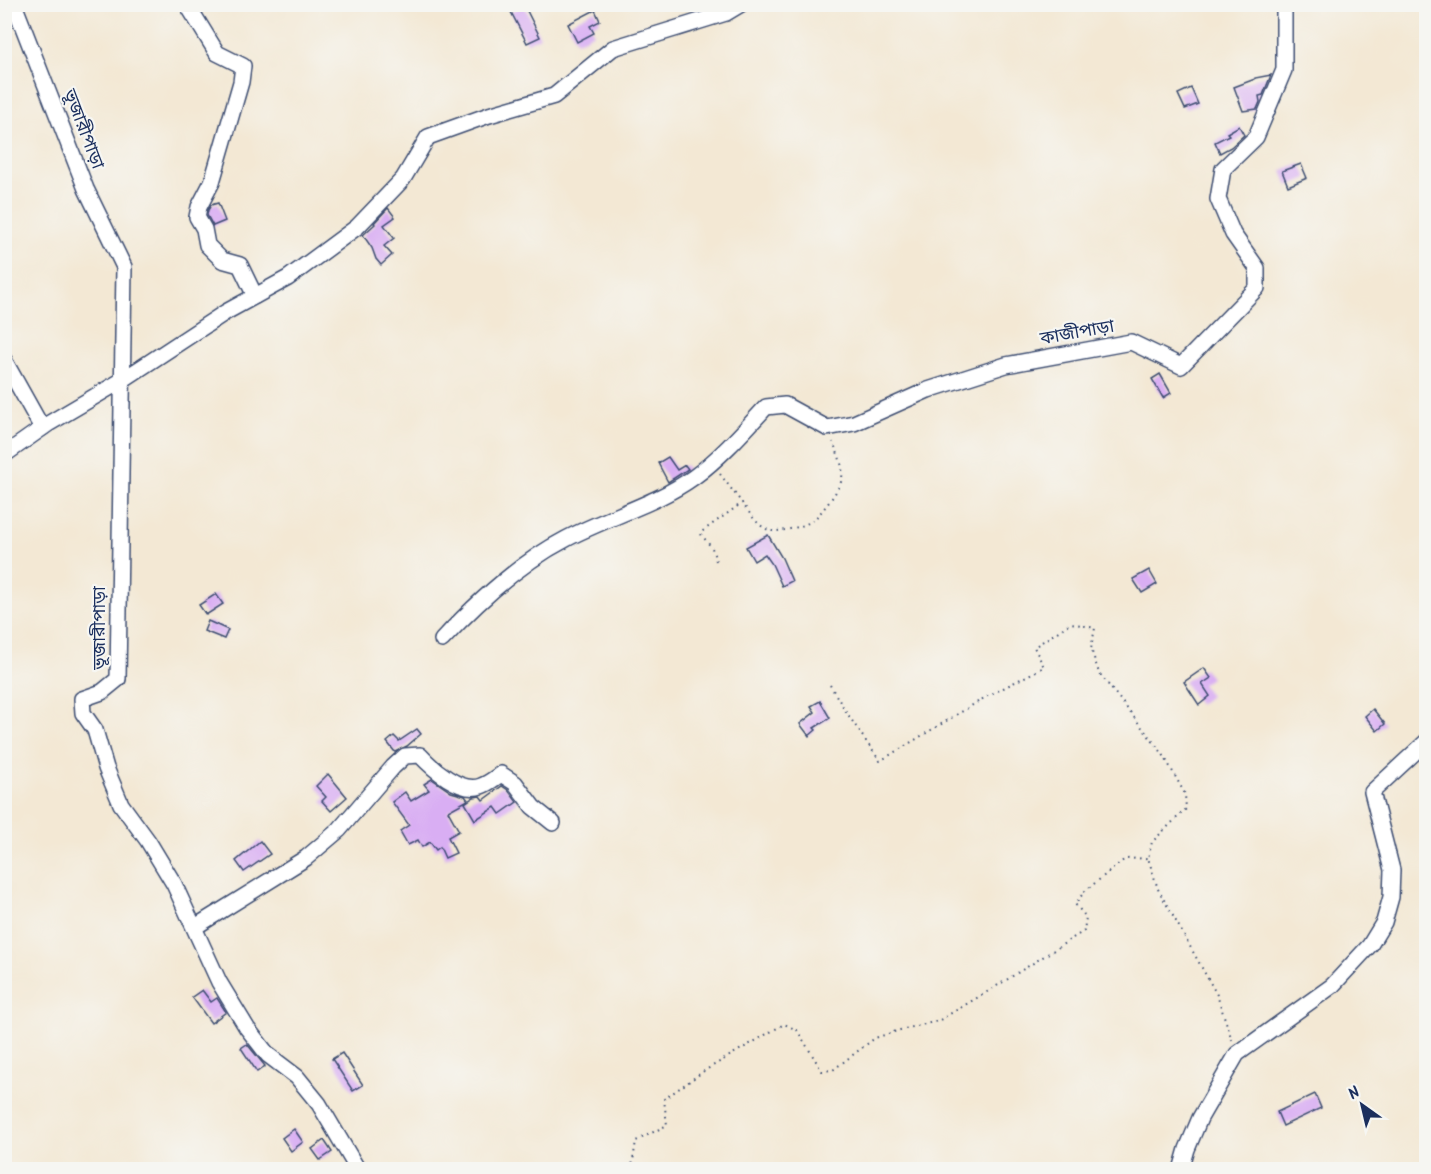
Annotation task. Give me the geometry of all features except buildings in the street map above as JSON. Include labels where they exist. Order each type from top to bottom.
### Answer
[{"type":"street","name":"ভূজারীপাড়া","points":[[14,4],[86,189],[124,267],[118,679],[102,692],[82,699],[83,713],[95,730],[106,768],[121,804],[148,841],[174,884],[219,982],[247,1028],[268,1055],[297,1077],[319,1104],[358,1170]]},
{"type":"street","points":[[187,4],[217,53],[243,66],[241,82],[212,182],[197,218],[204,229],[207,245],[222,260],[240,265],[255,296]]},
{"type":"street","points":[[4,455],[42,428],[121,381],[226,312],[288,278],[357,227],[403,179],[428,137],[489,115],[554,96],[613,48],[726,13],[741,4]]},
{"type":"street","name":"কাজীপাড়া","points":[[827,428],[854,423],[928,390],[1006,365],[1076,351],[1131,342],[1181,366],[1257,288],[1257,268],[1233,234],[1218,199],[1223,169],[1256,137],[1284,70],[1284,4]]},
{"type":"street","points":[[4,360],[42,428]]},
{"type":"street","points":[[442,640],[474,605],[528,563],[565,539],[642,506],[694,477],[743,432],[766,407],[784,405],[827,428]]},
{"type":"street","points":[[1181,1170],[1200,1118],[1237,1054],[1332,986],[1370,945],[1384,922],[1391,897],[1392,870],[1371,792],[1426,742]]},
{"type":"street","points":[[195,927],[306,858],[339,830],[386,774],[405,756],[420,755],[432,767],[464,788],[479,787],[501,774],[515,783],[534,807],[553,823]]},
{"type":"path","points":[[711,462],[758,523],[772,531],[787,530],[813,521],[832,497],[842,478],[841,460],[827,428]]},
{"type":"path","points":[[716,561],[712,548],[700,533],[741,503]]},
{"type":"path","points":[[830,685],[858,731],[880,761],[986,697],[1044,667],[1034,647],[1071,622],[1095,628],[1091,648],[1099,672],[1163,754],[1185,794],[1185,809],[1152,842],[1148,858],[1158,889],[1217,995],[1237,1054]]},
{"type":"path","points":[[633,1170],[636,1141],[667,1125],[664,1099],[758,1038],[784,1024],[797,1030],[822,1071],[832,1070],[875,1038],[938,1021],[1084,931],[1086,917],[1075,904],[1085,891],[1125,859],[1148,858]]}]
